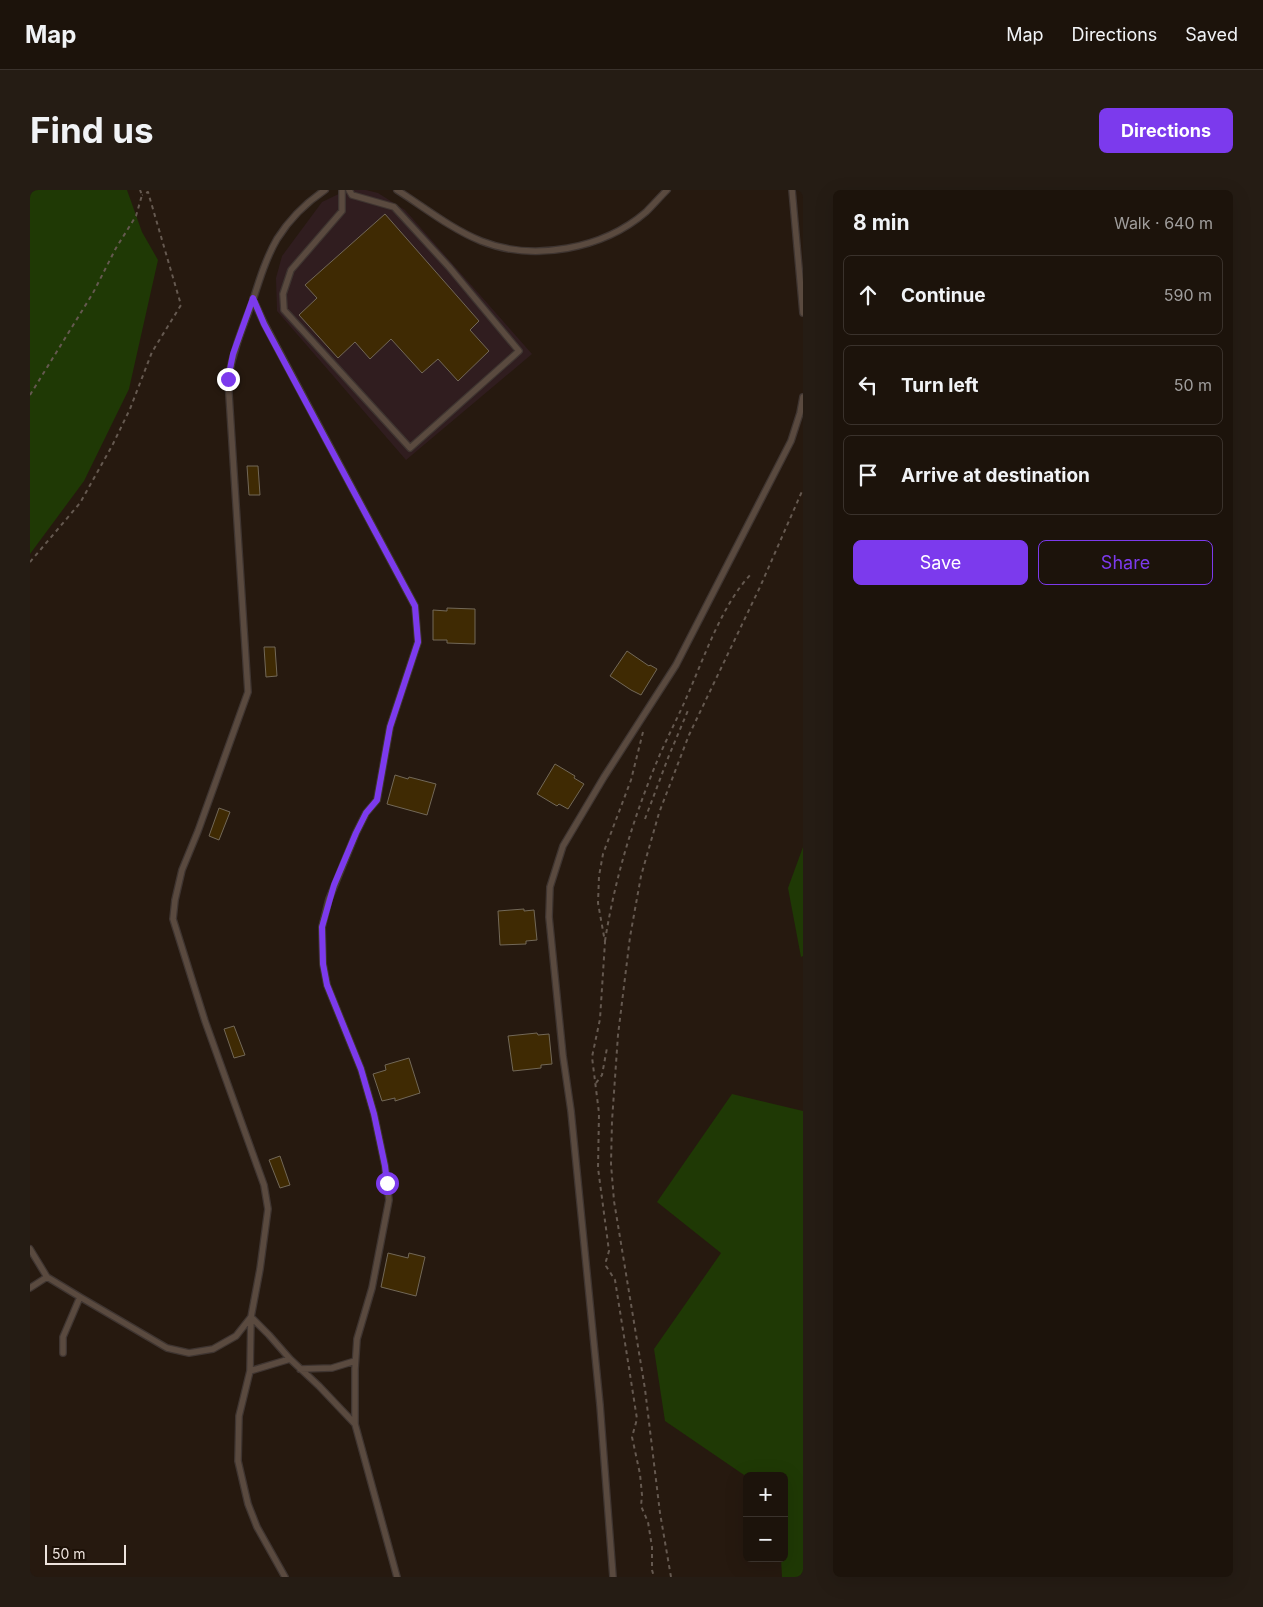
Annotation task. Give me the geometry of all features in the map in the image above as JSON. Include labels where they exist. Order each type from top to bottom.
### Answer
[{"type":"lane","points":[[285,1577],[257,1527],[248,1504],[238,1461],[239,1416],[250,1371],[251,1318],[268,1209],[264,1185],[205,1021],[173,919],[182,870],[248,692],[228,379],[233,354],[263,270],[278,238],[299,211],[325,190]]},
{"type":"lane","points":[[342,190],[342,211],[291,270],[283,294],[284,310],[410,448],[519,351],[449,267],[394,208],[352,195],[349,190]]},
{"type":"lane","points":[[397,190],[459,230],[482,242],[506,249],[543,251],[568,248],[602,238],[638,217],[667,190]]},
{"type":"lane","points":[[792,190],[803,312]]},
{"type":"lane","points":[[253,298],[264,324],[415,606],[418,642],[390,727],[377,800],[366,813],[349,848],[322,927],[323,964],[327,985],[361,1069],[374,1114],[385,1166],[389,1200],[372,1288],[357,1339],[355,1424],[397,1577]]},
{"type":"lane","points":[[614,1577],[600,1396],[549,917],[550,886],[563,846],[604,777],[676,666],[791,441],[803,397]]},
{"type":"lane","points":[[30,1249],[47,1277],[167,1348],[189,1353],[213,1349],[236,1336],[251,1318]]},
{"type":"lane","points":[[30,1288],[47,1277]]},
{"type":"lane","points":[[62,1353],[63,1337],[80,1297]]},
{"type":"lane","points":[[251,1318],[355,1424]]},
{"type":"lane","points":[[250,1371],[290,1359]]},
{"type":"lane","points":[[300,1369],[332,1368],[355,1361]]},
{"type":"path","points":[[30,395],[93,293],[116,248],[136,216],[142,195],[140,190]]},
{"type":"path","points":[[30,562],[80,503],[130,409],[152,352],[181,305],[148,191],[142,195]]},
{"type":"path","points":[[671,1577],[660,1513],[645,1389],[614,1201],[611,1164],[612,1121],[618,1034],[630,937],[642,876],[659,813],[689,735],[760,587],[803,489]]},
{"type":"path","points":[[654,1577],[648,1522],[641,1506],[640,1474],[632,1437],[636,1419],[629,1368],[615,1280],[606,1266],[610,1251],[598,1168],[599,1113],[592,1057],[600,1019],[605,942],[610,911],[643,799],[661,753],[713,638],[739,587],[751,574]]},
{"type":"path","points":[[645,819],[689,708]]},
{"type":"path","points":[[605,942],[598,903],[599,876],[603,854],[631,780],[642,737],[644,717]]},
{"type":"path","points":[[596,1084],[602,1075],[607,1048]]},
{"type":"shaded area","points":[[347,190],[366,190],[378,193],[405,210],[532,354],[406,460],[277,311],[276,278],[282,256],[322,202]]},
{"type":"green space","points":[[30,190],[127,190],[142,232],[158,260],[129,389],[84,481],[30,554]]},
{"type":"green space","points":[[803,847],[803,956],[801,957],[788,888]]},
{"type":"green space","points":[[732,1094],[803,1111],[803,1577],[782,1577],[781,1562],[788,1562],[788,1472],[743,1472],[743,1474],[665,1421],[654,1349],[721,1253],[657,1202]]},
{"type":"building","points":[[385,214],[479,321],[470,330],[489,351],[458,381],[438,359],[422,373],[391,339],[370,359],[355,342],[338,358],[299,315],[317,298],[305,285]]},
{"type":"building","points":[[247,466],[258,466],[260,495],[249,495]]},
{"type":"building","points":[[447,608],[475,609],[475,644],[447,643],[447,640],[433,640],[433,610],[447,611]]},
{"type":"building","points":[[264,647],[275,647],[277,676],[266,677]]},
{"type":"building","points":[[627,651],[649,666],[657,669],[641,695],[610,676]]},
{"type":"building","points":[[555,764],[584,784],[568,809],[559,804],[557,806],[537,794]]},
{"type":"building","points":[[395,775],[436,784],[427,815],[387,804]]},
{"type":"building","points":[[219,808],[230,812],[219,840],[209,836]]},
{"type":"building","points":[[524,909],[524,911],[534,910],[537,940],[526,941],[526,944],[500,945],[498,911]]},
{"type":"building","points":[[234,1026],[245,1055],[234,1058],[224,1029]]},
{"type":"building","points":[[537,1033],[538,1035],[549,1034],[552,1064],[541,1065],[541,1068],[513,1071],[508,1036]]},
{"type":"building","points":[[409,1058],[420,1093],[395,1101],[395,1098],[382,1101],[373,1074],[386,1070],[385,1065]]},
{"type":"building","points":[[280,1156],[290,1185],[280,1188],[269,1160]]},
{"type":"building","points":[[388,1253],[408,1258],[409,1253],[425,1257],[416,1296],[381,1287]]},
{"type":"route","points":[[228,379],[233,354],[253,298],[264,324],[415,606],[418,642],[390,727],[377,800],[366,813],[356,833],[334,885],[322,927],[323,964],[327,985],[361,1069],[374,1114],[387,1183]]}]
